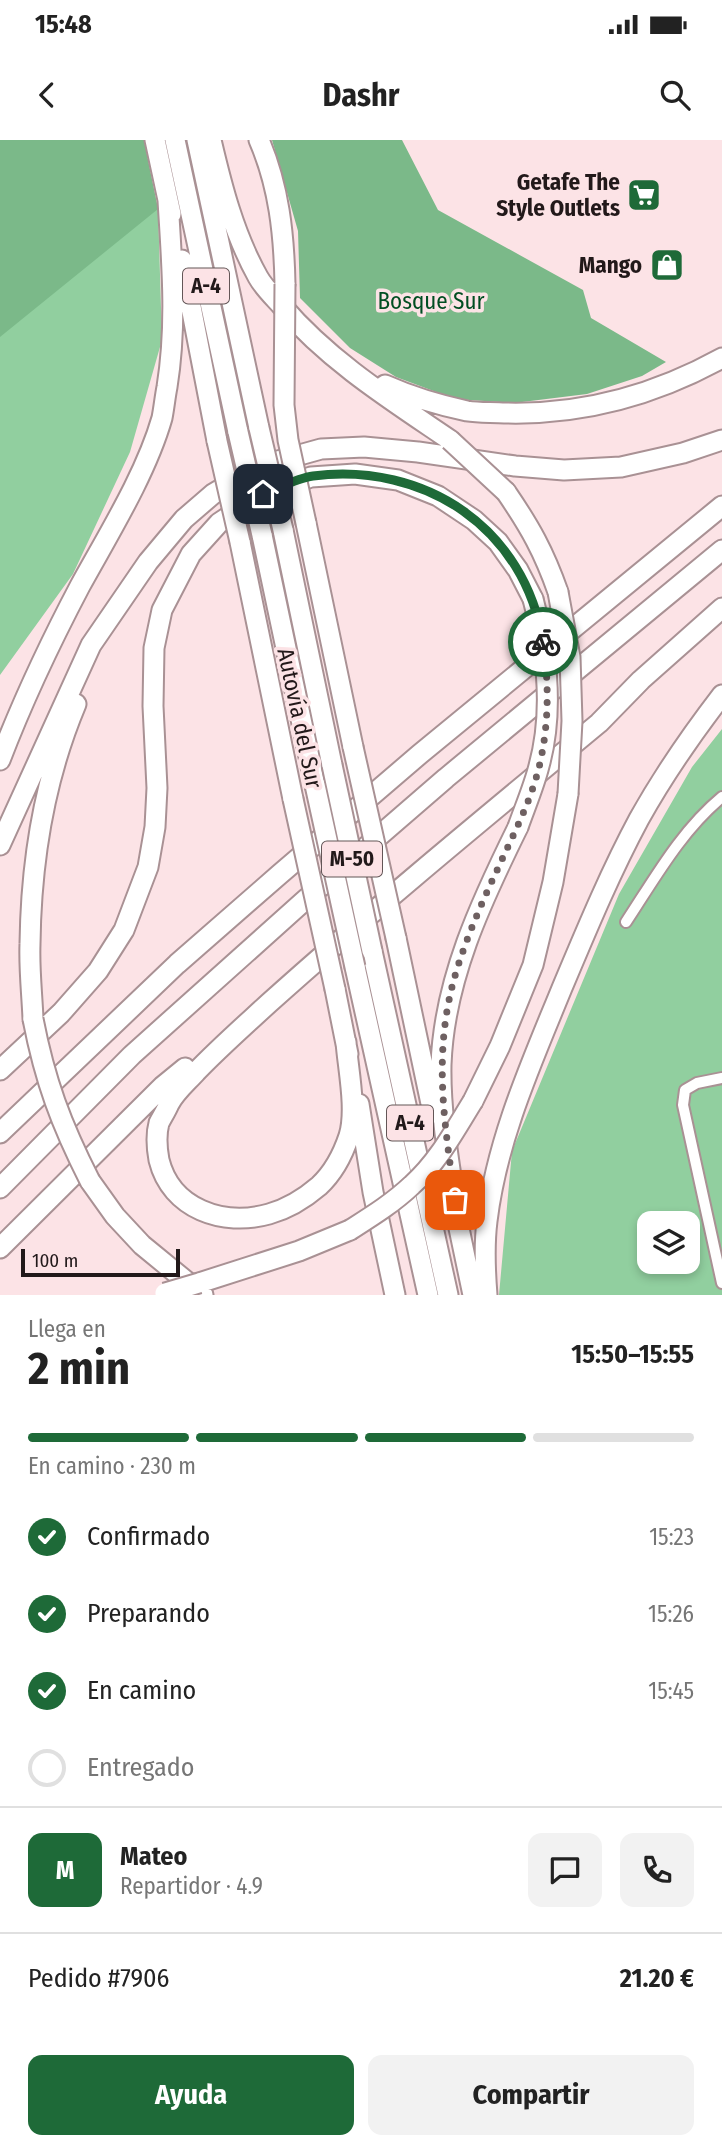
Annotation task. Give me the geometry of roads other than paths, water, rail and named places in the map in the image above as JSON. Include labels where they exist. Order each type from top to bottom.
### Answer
[{"type":"highway","points":[[155,140],[363,1122],[373,1192],[395,1295]]},
{"type":"highway","name":"Autovía del Sur","points":[[175,140],[428,1295]]},
{"type":"highway","name":"Autovía del Sur","points":[[197,140],[449,1295]]},
{"type":"highway","points":[[161,1294],[201,1289],[350,1230],[382,1210],[414,1184],[444,1148],[500,1046],[533,965],[553,882],[568,794],[572,721],[570,670],[558,592],[531,528],[506,492],[450,440],[332,357],[293,319],[259,279],[239,238],[223,191],[211,140]]},
{"type":"highway","points":[[258,140],[277,197],[282,229],[285,284],[284,405],[288,440],[473,1295]]},
{"type":"highway","points":[[0,760],[20,707],[52,639],[121,510],[148,455],[162,418],[171,359],[174,294],[168,201]]},
{"type":"highway","points":[[610,403],[722,346]]},
{"type":"highway","points":[[355,372],[413,397],[470,412],[539,414],[610,403],[649,392],[722,358]]},
{"type":"highway","points":[[683,453],[722,433]]},
{"type":"highway","points":[[0,845],[91,645],[148,562],[184,519],[213,494],[260,466],[321,449],[364,447],[564,470],[621,467],[683,453],[722,440]]},
{"type":"highway","points":[[0,1070],[61,1013],[98,971],[124,930],[148,867],[155,827],[157,788],[153,706],[155,648],[162,610],[191,554],[219,523],[263,494],[310,477],[355,474],[398,480],[438,496],[474,520],[498,542],[518,570],[533,599],[546,663],[547,719],[540,765],[518,827],[470,933],[448,1005],[441,1063],[442,1104],[458,1224]]},
{"type":"highway","name":"M-50","points":[[0,1133],[177,964],[270,883],[420,754],[722,506]]},
{"type":"highway","name":"M-50","points":[[0,1188],[132,1055],[305,900],[446,778],[722,550]]},
{"type":"highway","points":[[148,562],[101,649],[74,708],[43,808],[31,902],[33,1019],[41,1061],[54,1104],[90,1181],[142,1245],[201,1289]]},
{"type":"highway","points":[[0,1248],[163,1086],[599,723],[641,680],[722,608]]},
{"type":"highway","points":[[487,1295],[485,1247],[492,1188],[522,1090],[594,911],[640,818],[697,727],[722,695]]},
{"type":"highway","points":[[313,963],[228,1040],[173,1096],[158,1126],[157,1151],[169,1186],[184,1201],[201,1210],[222,1217],[251,1217],[284,1208],[320,1185],[334,1169],[350,1135],[352,1114],[346,1042]]},
{"type":"street","points":[[626,922],[680,840],[705,811],[722,797]]},
{"type":"street","points":[[722,1078],[697,1083],[685,1090],[683,1105],[722,1283]]},
{"type":"street","points":[[709,1224],[722,1221]]},
{"type":"place","name":"Getafe The Style Outlets","points":[[644,195]]},
{"type":"place","name":"Mango","points":[[667,265]]},
{"type":"park label","name":"Bosque Sur","points":[[431,301]]}]
